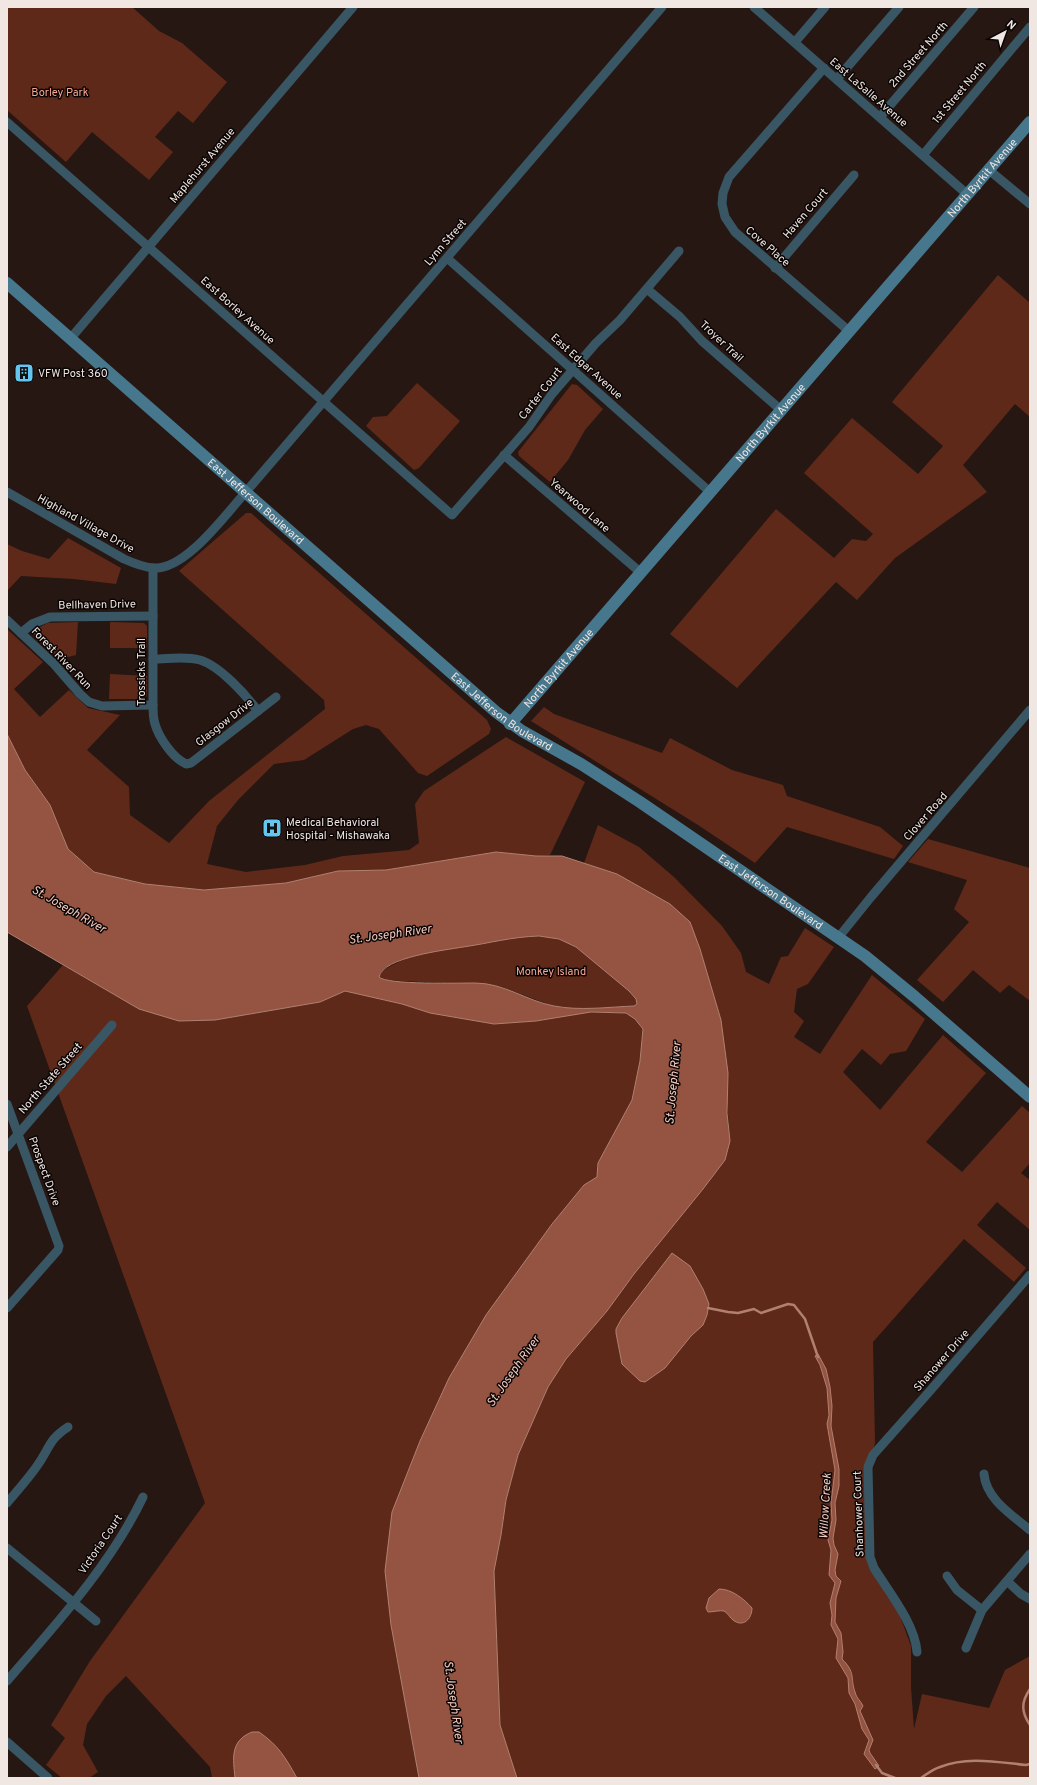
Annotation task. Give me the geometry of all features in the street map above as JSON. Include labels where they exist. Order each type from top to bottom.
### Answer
[{"type":"street","name":"Maplehurst Avenue","points":[[70,339],[353,7]]},
{"type":"street","name":"Lynn Street","points":[[245,493],[662,7]]},
{"type":"street","name":"East LaSalle Avenue","points":[[754,7],[968,195]]},
{"type":"street","points":[[795,42],[825,7]]},
{"type":"street","points":[[837,79],[899,7]]},
{"type":"street","name":"2nd Street North","points":[[880,117],[974,7]]},
{"type":"street","name":"1st Street North","points":[[922,155],[1030,27]]},
{"type":"street","name":"Cove Place","points":[[824,68],[729,177],[723,193],[723,210],[732,228],[740,238],[850,332]]},
{"type":"street","name":"East Borley Avenue","points":[[7,122],[452,515]]},
{"type":"street","name":"North Byrkit Avenue","points":[[510,724],[1030,122]]},
{"type":"street","points":[[989,170],[1030,204]]},
{"type":"street","name":"Haven Court","points":[[775,268],[854,175]]},
{"type":"street","name":"Carter Court","points":[[452,515],[529,427],[552,394],[647,289],[679,251]]},
{"type":"street","name":"East Edgar Avenue","points":[[447,258],[710,492]]},
{"type":"street","name":"East Jefferson Boulevard","points":[[7,283],[510,724],[581,764],[640,802],[864,956],[909,992],[1030,1097]]},
{"type":"street","name":"Troyer Trail","points":[[647,289],[680,317],[702,341],[781,410]]},
{"type":"street","name":"Yearwood Lane","points":[[504,455],[640,572]]},
{"type":"street","name":"Highland Village Drive","points":[[7,492],[124,559],[153,568]]},
{"type":"street","points":[[153,568],[165,567],[188,556],[245,493]]},
{"type":"street","name":"Trossicks Trail","points":[[153,568],[153,705],[155,724],[159,734],[176,757],[186,764]]},
{"type":"street","name":"Bellhaven Drive","points":[[21,633],[32,624],[50,617],[153,616]]},
{"type":"street","name":"Forest River Run","points":[[7,620],[54,664],[80,694],[89,702],[102,706],[153,705]]},
{"type":"street","points":[[153,659],[190,658],[208,664],[248,698],[258,711]]},
{"type":"street","name":"Glasgow Drive","points":[[186,764],[191,763],[198,758],[276,697]]},
{"type":"street","name":"Clover Road","points":[[838,938],[880,886],[1030,710]]},
{"type":"street","name":"North State Street","points":[[7,1147],[112,1025]]},
{"type":"street","name":"Prospect Drive","points":[[7,1104],[59,1246],[58,1250],[7,1308]]},
{"type":"street","name":"Shanower Drive","points":[[870,1460],[1030,1275]]},
{"type":"street","points":[[7,1503],[36,1468],[44,1456],[52,1439],[68,1427]]},
{"type":"street","name":"Shanhower Court","points":[[870,1460],[868,1467],[870,1557],[874,1568],[910,1627],[917,1652]]},
{"type":"street","points":[[984,1474],[986,1486],[992,1497],[1030,1530]]},
{"type":"street","name":"Victoria Court","points":[[7,1681],[99,1570],[143,1497]]},
{"type":"street","points":[[7,1548],[96,1621]]},
{"type":"street","points":[[966,1648],[982,1610],[1030,1554]]},
{"type":"street","points":[[947,1576],[957,1590],[982,1610]]},
{"type":"street","points":[[1007,1581],[1021,1594],[1030,1599]]},
{"type":"street","points":[[7,1742],[48,1778]]},
{"type":"green space","name":"Borley Park","points":[[7,7],[132,7],[159,31],[182,43],[227,82],[193,123],[178,111],[155,137],[173,152],[149,180],[92,132],[66,162],[7,110]]},
{"type":"green space","points":[[998,275],[1030,303],[1030,417],[1015,404],[963,465],[987,492],[895,558],[857,600],[836,582],[737,688],[670,634],[776,509],[834,558],[852,539],[866,541],[873,534],[804,473],[852,418],[918,474],[943,446],[892,402]]},
{"type":"green space","points":[[417,383],[460,421],[419,468],[414,470],[366,426],[373,417],[387,416]]},
{"type":"green space","points":[[572,384],[577,385],[603,409],[585,430],[568,460],[550,482],[519,456],[518,452]]},
{"type":"green space","points":[[246,513],[251,513],[487,720],[491,729],[489,734],[427,776],[418,773],[379,729],[366,725],[353,729],[304,760],[274,764],[238,800],[217,826],[207,864],[246,872],[305,865],[343,856],[409,850],[419,843],[415,804],[424,791],[506,737],[585,782],[550,855],[536,856],[496,852],[386,870],[338,871],[286,883],[204,890],[145,884],[94,872],[68,849],[50,805],[25,770],[7,734],[7,629],[43,662],[14,689],[40,717],[69,690],[88,708],[120,715],[87,750],[129,787],[130,815],[169,843],[209,801],[325,709],[324,700],[179,571]]},
{"type":"green space","points":[[68,538],[121,568],[116,584],[74,579],[21,576],[7,591],[7,544],[22,551],[49,559]]},
{"type":"green space","points":[[78,622],[76,655],[60,659],[36,639],[34,634],[36,629],[48,623]]},
{"type":"green space","points":[[110,622],[144,623],[147,626],[147,648],[110,648]]},
{"type":"green space","points":[[110,674],[147,676],[147,695],[142,699],[109,699]]},
{"type":"green space","points":[[544,707],[554,714],[662,753],[670,738],[732,770],[783,785],[787,796],[880,827],[903,846],[894,859],[787,827],[755,863],[698,825],[531,721]]},
{"type":"green space","points":[[598,825],[639,847],[674,877],[722,926],[741,953],[746,972],[769,984],[781,957],[788,956],[805,928],[834,947],[808,984],[797,989],[794,1012],[804,1021],[794,1037],[820,1054],[872,975],[925,1019],[906,1051],[890,1054],[881,1065],[862,1049],[843,1072],[880,1110],[943,1035],[986,1073],[926,1142],[962,1172],[1022,1106],[1030,1113],[1030,1163],[1021,1173],[1030,1180],[1030,1230],[997,1202],[977,1225],[1026,1268],[1014,1282],[964,1239],[873,1342],[875,1443],[868,1467],[870,1552],[893,1597],[911,1646],[911,1687],[914,1729],[922,1694],[989,1708],[1005,1670],[1030,1656],[1030,1778],[517,1778],[500,1725],[494,1571],[506,1500],[518,1455],[548,1387],[566,1359],[607,1311],[634,1274],[703,1189],[724,1160],[730,1141],[721,1020],[700,949],[690,922],[670,904],[617,874],[584,863]]},
{"type":"green space","points":[[928,839],[1030,868],[1030,1001],[1009,985],[1000,993],[973,970],[943,1002],[917,980],[969,922],[954,909],[967,880],[908,862]]},
{"type":"green space","name":"Monkey Island","points":[[539,936],[559,939],[576,947],[629,991],[636,999],[637,1003],[634,1006],[575,1009],[553,1006],[502,987],[476,983],[460,984],[383,980],[379,977],[381,972],[413,955],[500,939]]},
{"type":"green space","points":[[63,965],[139,1009],[215,1020],[320,1002],[345,991],[402,1004],[430,1013],[494,1024],[536,1021],[591,1012],[626,1013],[635,1019],[643,1029],[640,1061],[632,1100],[598,1163],[597,1177],[584,1185],[552,1224],[486,1315],[449,1379],[420,1441],[385,1571],[391,1625],[419,1778],[212,1778],[210,1767],[126,1676],[106,1696],[87,1724],[83,1745],[98,1772],[89,1778],[62,1778],[46,1765],[65,1738],[51,1725],[90,1661],[205,1503],[27,1006]]},
{"type":"water","name":"St. Joseph River","points":[[7,734],[25,770],[50,805],[68,849],[94,872],[145,884],[204,890],[286,883],[338,871],[386,870],[496,852],[536,856],[562,856],[617,874],[670,904],[690,922],[700,949],[721,1020],[728,1073],[727,1113],[730,1141],[725,1160],[634,1274],[607,1311],[566,1359],[548,1387],[518,1455],[506,1500],[494,1571],[500,1725],[517,1778],[419,1778],[391,1625],[385,1571],[392,1512],[420,1441],[449,1378],[486,1315],[552,1224],[584,1185],[597,1177],[598,1163],[632,1100],[640,1061],[643,1029],[635,1019],[626,1013],[591,1012],[536,1021],[494,1024],[430,1013],[402,1004],[345,991],[320,1002],[215,1020],[179,1021],[139,1009],[7,932]],"holes":[[[539,936],[559,939],[576,947],[629,991],[636,999],[637,1004],[634,1006],[594,1008],[554,1006],[544,1004],[506,989],[486,984],[409,982],[385,980],[379,977],[383,970],[391,964],[430,953],[519,938]]]},
{"type":"water","points":[[672,1253],[690,1266],[703,1289],[709,1304],[707,1315],[703,1325],[691,1336],[665,1368],[645,1382],[640,1381],[622,1364],[616,1329],[622,1318]]},
{"type":"water","points":[[818,1354],[826,1369],[830,1387],[832,1406],[831,1426],[839,1469],[839,1486],[835,1503],[836,1520],[833,1538],[838,1554],[835,1570],[836,1576],[841,1581],[836,1598],[835,1622],[841,1633],[843,1652],[842,1659],[851,1672],[857,1698],[863,1706],[860,1711],[873,1740],[869,1750],[879,1766],[875,1769],[864,1754],[869,1740],[862,1729],[855,1704],[849,1693],[848,1678],[836,1658],[838,1639],[831,1625],[832,1615],[830,1603],[835,1583],[829,1575],[831,1550],[828,1540],[832,1520],[831,1503],[835,1470],[827,1424],[829,1415],[827,1388],[820,1365],[815,1356]]},
{"type":"water","points":[[719,1589],[724,1589],[737,1595],[752,1608],[749,1619],[743,1623],[740,1623],[732,1619],[724,1611],[708,1612],[706,1608],[709,1598]]},
{"type":"water","points":[[252,1732],[259,1732],[277,1747],[297,1778],[235,1778],[234,1751],[236,1745],[240,1740]]},
{"type":"waterway","name":"Willow Creek","points":[[708,1308],[738,1313],[754,1309],[761,1313],[788,1304],[794,1305],[805,1319],[818,1357]]},
{"type":"waterway","name":"Willow Creek","points":[[1030,1689],[1025,1698],[1023,1707],[1025,1716],[1030,1725]]},
{"type":"waterway","name":"Willow Creek","points":[[921,1778],[937,1768],[961,1762],[993,1761],[1026,1765],[1030,1764]]},
{"type":"waterway","name":"Willow Creek","points":[[876,1765],[882,1773],[895,1778]]},
{"type":"place","name":"VFW Post 360","points":[[24,373]]},
{"type":"place","name":"Medical Behavioral Hospital - Mishawaka","points":[[272,828]]}]
